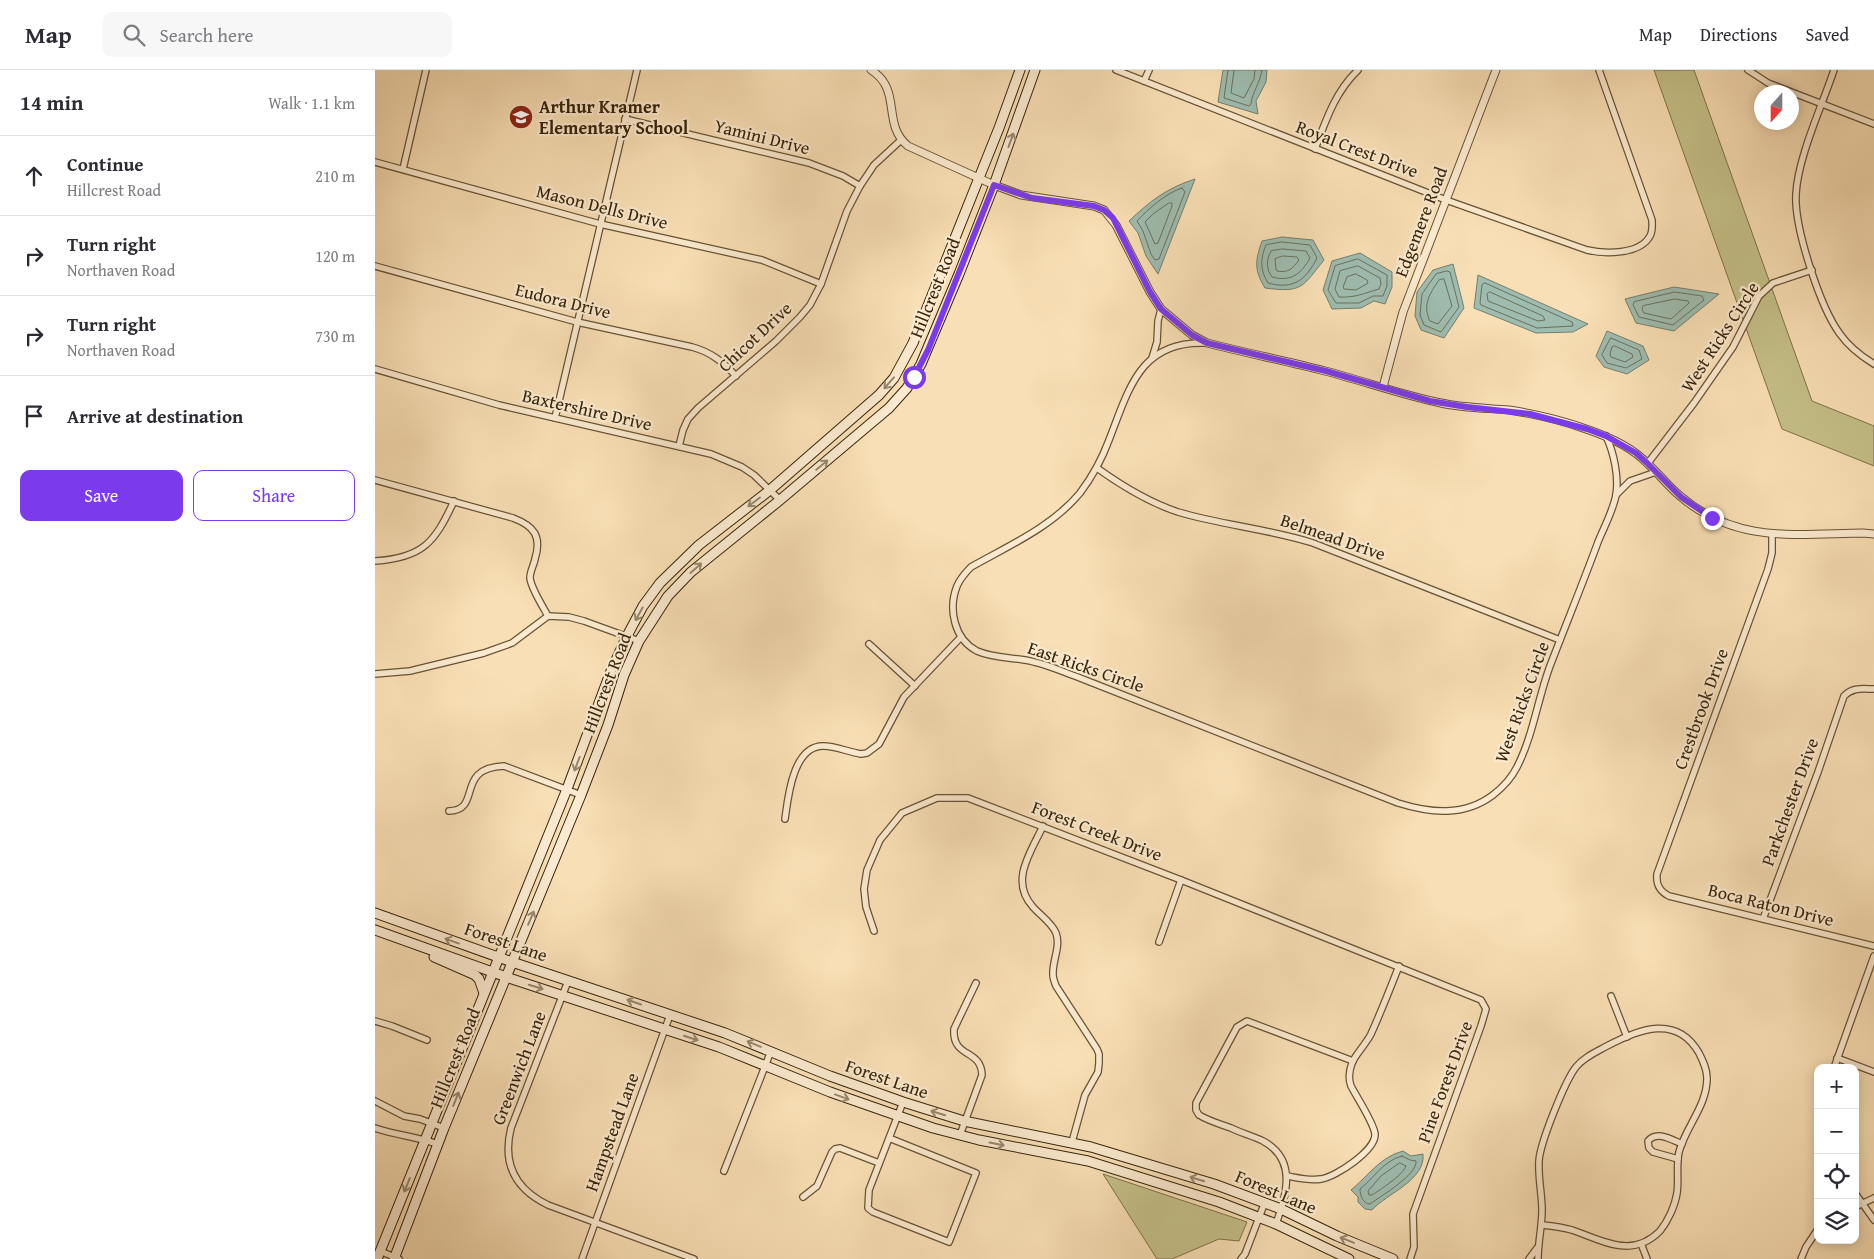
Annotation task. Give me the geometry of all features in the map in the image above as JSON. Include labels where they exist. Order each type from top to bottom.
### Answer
[{"type":"main road","name":"Hillcrest Road","points":[[378,1255],[567,789],[611,671],[643,606],[660,583],[699,544],[770,490],[879,395],[894,378],[913,343],[999,128],[1020,70]]},
{"type":"main road","name":"Hillcrest Road","points":[[396,1258],[444,1128],[581,795],[608,725],[624,675],[639,641],[669,596],[691,572],[781,500],[889,408],[914,377],[931,341],[994,185],[1035,70]]},
{"type":"main road","name":"Forest Lane","points":[[375,913],[512,962],[725,1032],[830,1076],[903,1102],[964,1121],[1091,1146],[1214,1184],[1265,1202],[1337,1236],[1393,1259]]},
{"type":"main road","name":"Forest Lane","points":[[375,930],[505,977],[665,1029],[766,1065],[829,1092],[897,1116],[960,1135],[1088,1161],[1219,1202],[1275,1224],[1333,1256],[1349,1259]]},
{"type":"main road","points":[[415,944],[432,956],[475,975],[479,979],[484,993]]},
{"type":"main road","points":[[1088,1161],[1091,1146]]},
{"type":"street","points":[[403,169],[426,70]]},
{"type":"street","points":[[555,418],[637,70]]},
{"type":"street","points":[[871,70],[883,79],[887,86],[894,125],[901,140],[919,152],[979,179],[1021,195],[1094,206],[1104,210],[1117,225],[1150,292],[1161,309],[1192,335],[1207,343]]},
{"type":"street","name":"Royal Crest Drive","points":[[1116,70],[1446,200],[1596,252],[1621,252],[1646,242],[1652,230],[1652,220],[1599,70]]},
{"type":"street","points":[[1144,81],[1149,70]]},
{"type":"street","points":[[1315,149],[1343,86],[1357,70]]},
{"type":"street","name":"Edgemere Road","points":[[1383,387],[1403,312],[1495,70]]},
{"type":"street","points":[[1748,70],[1768,83],[1874,124]]},
{"type":"street","points":[[1835,70],[1805,153],[1796,193],[1801,238],[1827,310],[1840,335],[1856,352],[1874,364]]},
{"type":"street","name":"Yamini Drive","points":[[625,119],[809,163],[843,176],[860,186]]},
{"type":"street","name":"Chicot Drive","points":[[679,446],[688,419],[776,341],[801,317],[810,305],[821,284],[847,212],[860,186],[875,165],[901,140]]},
{"type":"street","name":"Mason Dells Drive","points":[[375,162],[600,224],[763,260],[821,284]]},
{"type":"street","name":"Eudora Drive","points":[[375,266],[577,322],[702,350],[721,360],[737,376]]},
{"type":"street","name":"West Ricks Circle","points":[[1647,463],[1695,404],[1733,347],[1759,296],[1773,283],[1812,270]]},
{"type":"street","points":[[785,819],[790,786],[799,762],[805,754],[820,746],[861,754],[874,749],[883,738],[904,697],[961,637],[953,614],[953,602],[957,587],[971,567],[1043,526],[1079,494],[1097,468],[1126,396],[1151,358],[1157,342],[1158,320],[1161,309]]},
{"type":"street","points":[[1151,358],[1179,344],[1190,342],[1207,343],[1326,371],[1451,405],[1530,414],[1606,436],[1636,453],[1681,497],[1712,518],[1743,530],[1772,534],[1874,534]]},
{"type":"street","name":"Baxtershire Drive","points":[[375,369],[499,405],[711,454],[742,466],[781,500]]},
{"type":"street","name":"West Ricks Circle","points":[[1262,749],[1398,803],[1416,808],[1437,812],[1449,811],[1477,804],[1494,795],[1517,768],[1540,695],[1616,495],[1614,460],[1606,436]]},
{"type":"street","name":"Belmead Drive","points":[[1097,468],[1122,486],[1156,504],[1208,519],[1285,535],[1313,543],[1560,640]]},
{"type":"street","name":"West Ricks Circle","points":[[1616,495],[1631,481],[1656,472]]},
{"type":"street","points":[[375,480],[523,521],[535,531],[538,539],[538,548],[530,580],[548,616]]},
{"type":"street","points":[[375,560],[409,554],[427,545],[439,533],[454,501]]},
{"type":"street","name":"Crestbrook Drive","points":[[1662,891],[1657,884],[1657,874],[1769,568],[1772,553],[1772,534]]},
{"type":"street","points":[[375,674],[410,671],[484,653],[512,643],[548,616],[585,621],[639,641]]},
{"type":"street","name":"East Ricks Circle","points":[[961,637],[967,644],[982,653],[1035,662],[1262,749]]},
{"type":"street","points":[[869,644],[915,686]]},
{"type":"street","name":"Parkchester Drive","points":[[1763,919],[1845,696],[1850,690],[1874,689]]},
{"type":"street","points":[[449,811],[458,811],[465,807],[470,788],[478,774],[484,769],[493,767],[504,766],[581,795]]},
{"type":"street","name":"Forest Creek Drive","points":[[874,931],[866,907],[864,889],[867,870],[880,840],[902,813],[937,798],[968,798],[1399,966]]},
{"type":"street","points":[[1043,826],[1022,871],[1021,882],[1023,891],[1031,905],[1055,933],[1057,949],[1053,975],[1056,986],[1097,1049],[1099,1063],[1098,1072],[1085,1096],[1072,1142]]},
{"type":"street","points":[[1159,942],[1181,880]]},
{"type":"street","name":"Boca Raton Drive","points":[[1662,891],[1669,896],[1874,946]]},
{"type":"street","points":[[1835,1064],[1874,956]]},
{"type":"street","points":[[1287,1176],[1317,1180],[1333,1176],[1368,1151],[1373,1144],[1375,1136],[1373,1128],[1348,1079],[1353,1061],[1372,1032],[1399,966]]},
{"type":"street","name":"Pine Forest Drive","points":[[1399,966],[1478,998],[1484,1004],[1485,1009],[1481,1026],[1413,1214],[1413,1247],[1410,1259]]},
{"type":"street","name":"Greenwich Lane","points":[[568,980],[511,1128],[508,1153],[515,1178],[524,1190],[549,1204],[694,1259]]},
{"type":"street","points":[[960,1135],[981,1075],[981,1067],[978,1061],[957,1047],[953,1037],[954,1029],[976,983]]},
{"type":"street","points":[[1611,996],[1627,1036]]},
{"type":"street","name":"Hampstead Lane","points":[[582,1259],[670,1015]]},
{"type":"street","points":[[375,1021],[427,1040]]},
{"type":"street","points":[[1275,1224],[1281,1209],[1287,1176],[1280,1155],[1263,1141],[1205,1119],[1196,1110],[1196,1103],[1237,1027],[1247,1021],[1353,1061]]},
{"type":"street","points":[[1539,1259],[1538,1247],[1542,1225],[1540,1155],[1561,1095],[1576,1066],[1615,1042],[1646,1028],[1659,1027],[1674,1030],[1689,1039],[1706,1068],[1706,1085],[1698,1113],[1682,1144],[1678,1159],[1677,1194],[1671,1212],[1655,1238],[1633,1249],[1618,1248],[1567,1229],[1542,1225]]},
{"type":"street","points":[[724,1171],[771,1051]]},
{"type":"street","points":[[1837,1058],[1874,1072]]},
{"type":"street","points":[[375,1101],[404,1116],[444,1128]]},
{"type":"street","points":[[889,1138],[976,1173],[949,1242],[873,1212],[868,1208],[868,1194],[879,1163],[903,1102]]},
{"type":"street","points":[[375,1128],[438,1144]]},
{"type":"street","points":[[1678,1159],[1651,1150],[1648,1146],[1649,1141],[1652,1136],[1658,1135],[1682,1144]]},
{"type":"street","points":[[803,1197],[817,1186],[835,1149],[840,1148],[879,1163]]},
{"type":"street","points":[[1859,1205],[1874,1198]]},
{"type":"street","points":[[1859,1199],[1874,1220]]},
{"type":"street","points":[[1243,1256],[1265,1202]]},
{"type":"street","points":[[1801,1259],[1814,1235]]},
{"type":"street","points":[[1642,1246],[1647,1259]]},
{"type":"street","points":[[1529,1259],[1538,1247]]},
{"type":"street","points":[[378,1255],[396,1258]]},
{"type":"shaded area","points":[[1654,70],[1694,70],[1812,401],[1874,426],[1874,466],[1782,429]]},
{"type":"shaded area","points":[[1103,1174],[1247,1222],[1239,1241],[1219,1239],[1172,1259],[1157,1259]]},
{"type":"water","points":[[1223,70],[1267,70],[1266,82],[1256,101],[1258,114],[1218,102]]},
{"type":"water","points":[[1195,179],[1158,274],[1146,256],[1138,233],[1129,221],[1159,196]]},
{"type":"water","points":[[1282,237],[1313,240],[1324,260],[1301,286],[1287,290],[1265,288],[1257,270],[1258,254],[1262,241]]},
{"type":"water","points":[[1360,253],[1392,272],[1392,287],[1385,304],[1374,301],[1361,308],[1332,309],[1323,290],[1332,261]]},
{"type":"water","points":[[1453,264],[1464,308],[1444,338],[1421,330],[1415,316],[1417,292],[1433,270]]},
{"type":"water","points":[[1478,275],[1588,324],[1573,332],[1536,333],[1474,308]]},
{"type":"water","points":[[1674,287],[1719,294],[1674,331],[1636,323],[1625,299]]},
{"type":"water","points":[[1607,331],[1643,346],[1649,360],[1627,374],[1604,367],[1596,356]]},
{"type":"water","points":[[1403,1151],[1411,1156],[1423,1154],[1422,1163],[1418,1171],[1404,1186],[1372,1210],[1365,1209],[1351,1190],[1381,1162]]},
{"type":"place","name":"Arthur Kramer Elementary School","points":[[521,117]]},
{"type":"route","points":[[914,377],[928,350],[994,185],[1032,198],[1094,206],[1109,213],[1117,225],[1150,292],[1161,309],[1177,324],[1207,343],[1326,371],[1430,401],[1530,414],[1587,429],[1606,436],[1636,453],[1681,497],[1712,518]]}]
